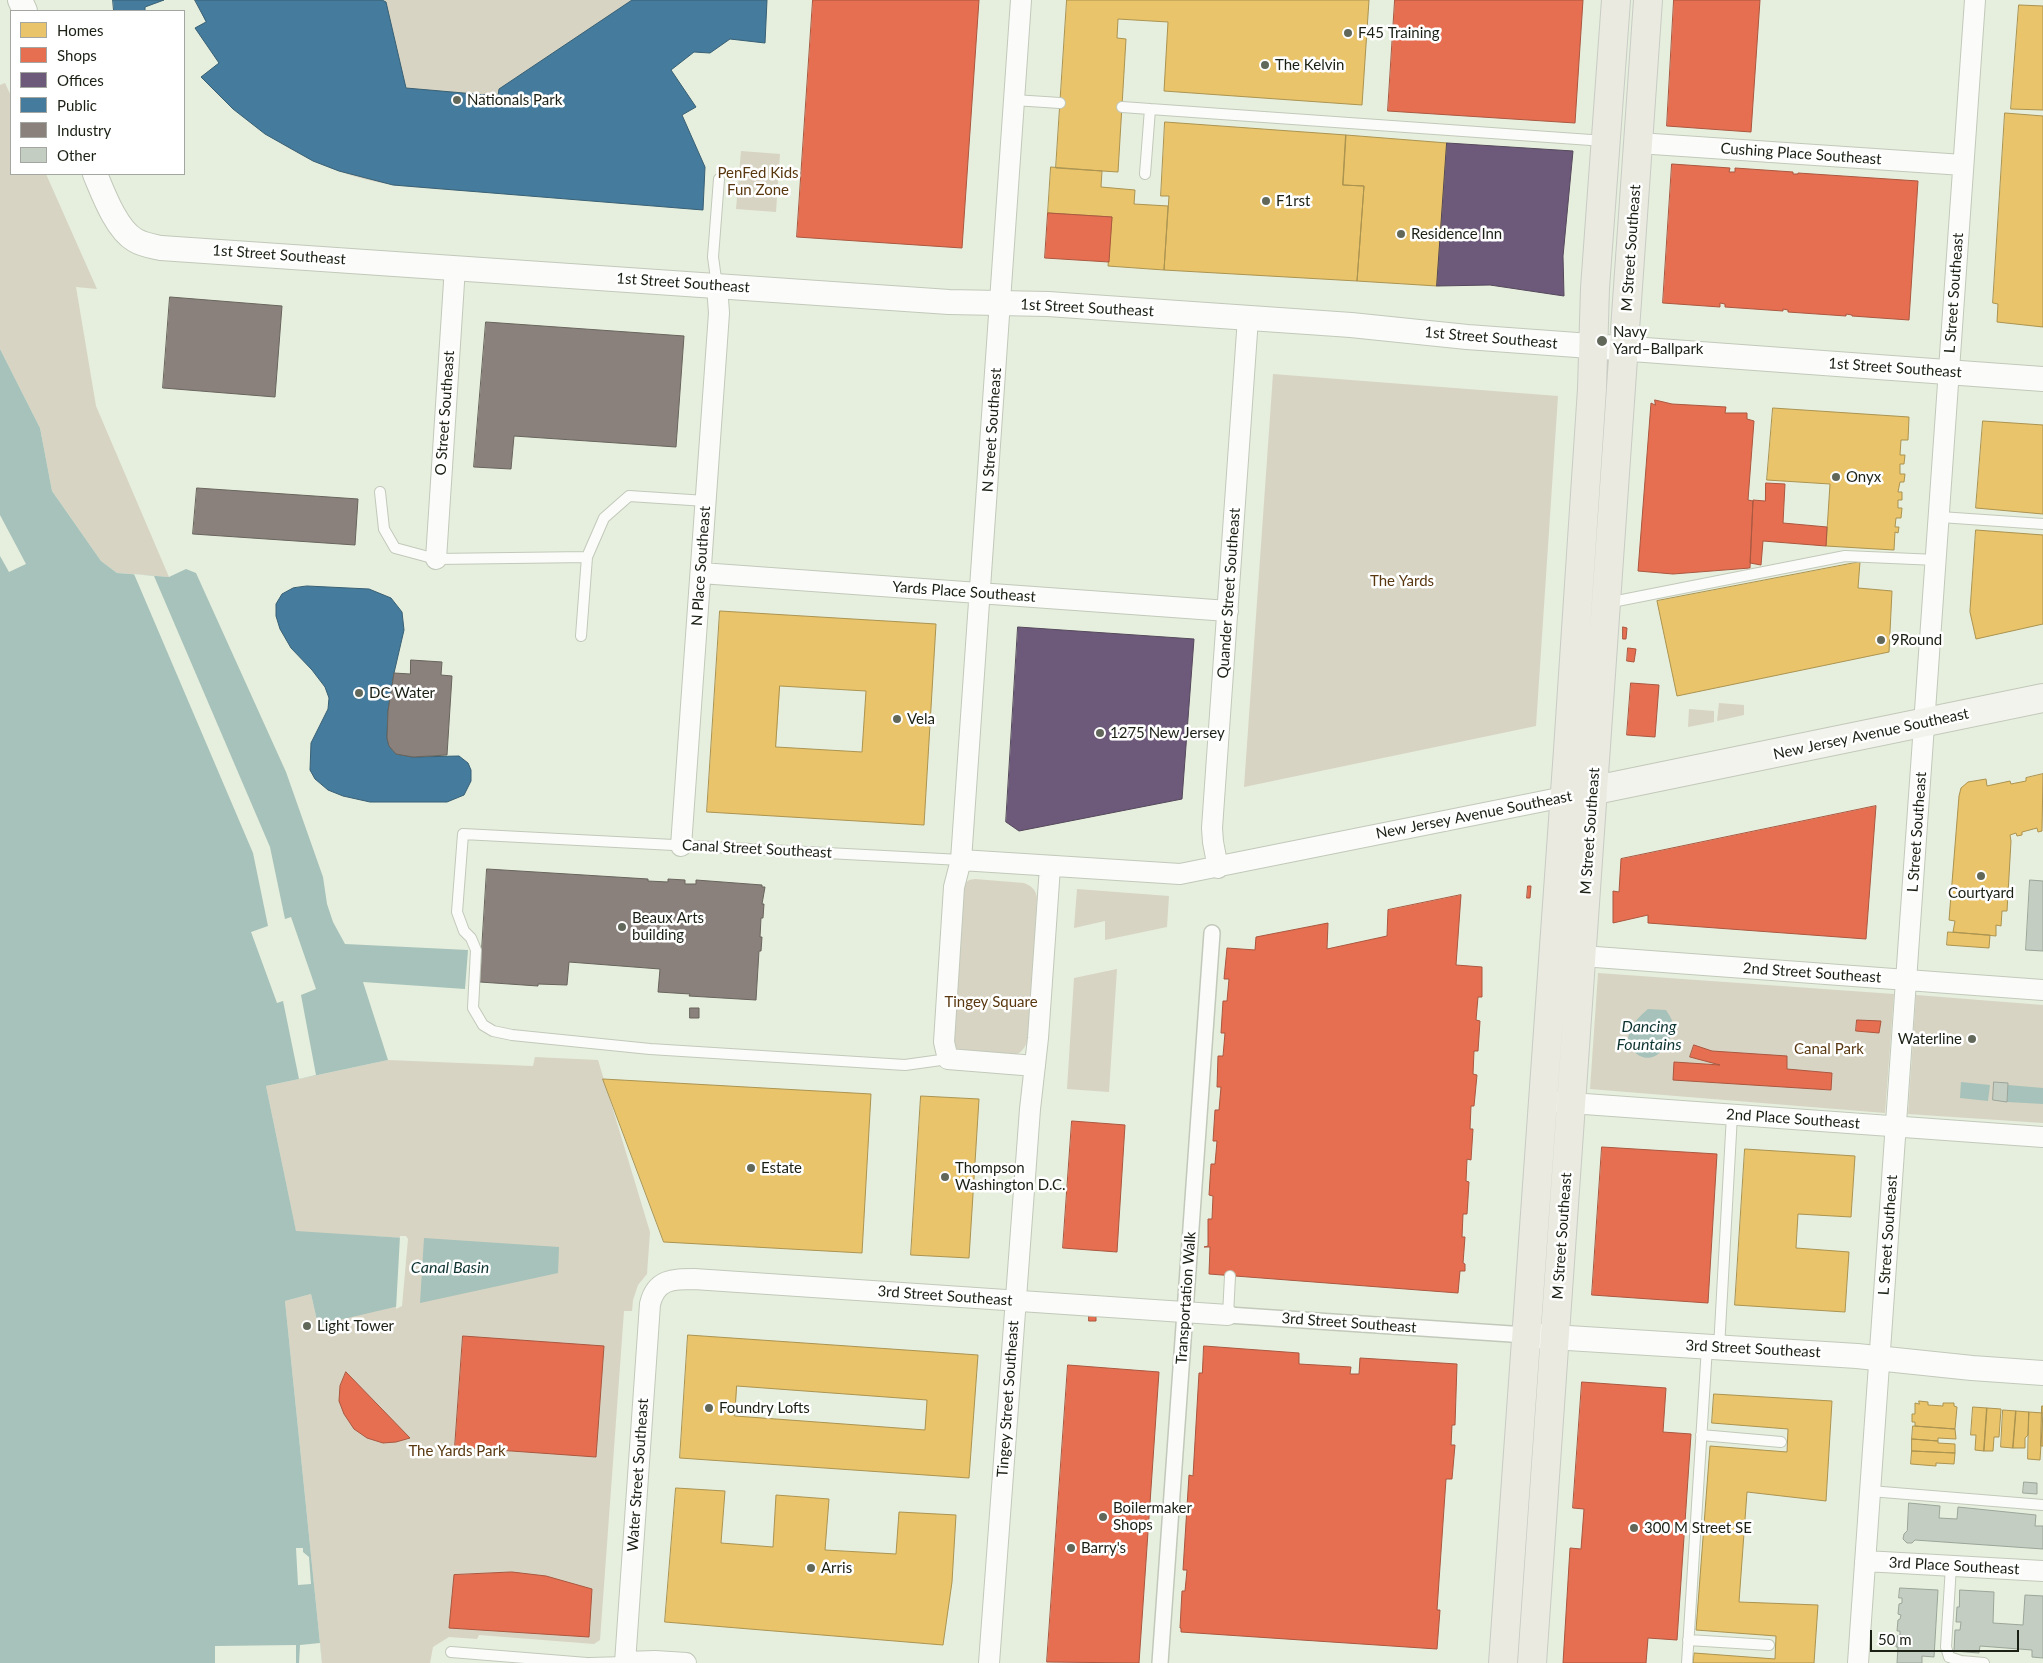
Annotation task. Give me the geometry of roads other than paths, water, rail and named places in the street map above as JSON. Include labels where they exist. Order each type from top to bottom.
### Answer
[{"type":"main road","name":"M Street Southeast","points":[[1503,1663],[1564,797],[1594,346],[1595,288],[1616,0]]},
{"type":"main road","name":"M Street Southeast","points":[[1532,1663],[1648,0]]},
{"type":"main road","name":"New Jersey Avenue Southeast","points":[[1564,797],[2043,698]]},
{"type":"street","name":"N Street Southeast","points":[[948,1059],[944,1042],[948,970],[955,880],[962,860],[1021,0]]},
{"type":"street","name":"L Street Southeast","points":[[1858,1663],[1975,0]]},
{"type":"street","name":"Cushing Place Southeast","points":[[1638,143],[1963,165]]},
{"type":"street","name":"1st Street Southeast","points":[[95,175],[116,218],[133,239],[142,244],[161,248],[949,302],[1048,304],[1351,325],[1467,337],[2043,379]]},
{"type":"street","name":"O Street Southeast","points":[[436,559],[455,267]]},
{"type":"street","name":"N Place Southeast","points":[[681,846],[719,314],[717,286]]},
{"type":"street","name":"Quander Street Southeast","points":[[1218,868],[1212,828],[1248,318]]},
{"type":"street","name":"Yards Place Southeast","points":[[701,573],[1228,611]]},
{"type":"street","name":"New Jersey Avenue Southeast","points":[[1050,867],[1169,875],[1192,873],[1564,797]]},
{"type":"street","name":"Canal Street Southeast","points":[[962,860],[1050,867]]},
{"type":"street","name":"Tingey Street Southeast","points":[[989,1663],[1015,1301],[1050,867]]},
{"type":"street","name":"Transportation Walk","points":[[1160,1663],[1212,933]]},
{"type":"street","name":"2nd Street Southeast","points":[[1582,956],[2043,990]]},
{"type":"street","points":[[948,1059],[1035,1066]]},
{"type":"street","name":"2nd Place Southeast","points":[[1543,1101],[2043,1137]]},
{"type":"street","name":"3rd Street Southeast","points":[[657,1288],[672,1280],[694,1279],[1880,1358],[1972,1368],[2043,1373]]},
{"type":"street","name":"Water Street Southeast","points":[[625,1663],[650,1304],[657,1288]]},
{"type":"street","name":"3rd Place Southeast","points":[[1865,1561],[2043,1571]]},
{"type":"street","points":[[625,1663],[655,1661],[686,1663]]},
{"type":"lane","points":[[1014,100],[1060,103]]},
{"type":"lane","points":[[1122,107],[1606,141]]},
{"type":"lane","points":[[1145,174],[1150,109]]},
{"type":"lane","points":[[717,286],[713,257],[719,179]]},
{"type":"lane","points":[[380,492],[384,529],[395,548],[436,559],[587,557]]},
{"type":"lane","points":[[581,636],[587,557],[604,518],[629,496],[706,501]]},
{"type":"lane","points":[[1940,517],[2043,524]]},
{"type":"lane","points":[[1606,604],[1845,556],[1936,560]]},
{"type":"lane","name":"Canal Street Southeast","points":[[948,1059],[905,1065],[659,1050],[512,1035],[493,1031],[483,1026],[473,1008],[476,950],[471,938],[464,931],[457,912],[464,834],[962,860]]},
{"type":"lane","points":[[1687,1663],[1701,1435],[1713,1347],[1732,1115]]},
{"type":"lane","points":[[1228,1314],[1230,1276]]},
{"type":"lane","points":[[1701,1435],[1781,1442]]},
{"type":"lane","points":[[1870,1491],[2043,1504]]},
{"type":"lane","points":[[1951,1566],[1946,1647],[1949,1657],[1961,1661],[1984,1663]]},
{"type":"lane","points":[[1688,1640],[1769,1645]]},
{"type":"lane","points":[[450,1652],[549,1661],[625,1663]]},
{"type":"water","points":[[0,349],[40,428],[52,491],[101,561],[117,573],[169,577],[186,569],[196,573],[286,772],[323,877],[327,904],[333,922],[345,944],[468,950],[465,989],[363,982],[388,1060],[266,1086],[296,1231],[405,1238],[399,1306],[318,1325],[311,1294],[285,1301],[322,1663],[0,1663]]},
{"type":"water","name":"Dancing Fountains","points":[[1648,1009],[1666,1010],[1673,1026],[1673,1033],[1663,1049],[1657,1055],[1650,1058],[1635,1053],[1628,1039],[1634,1023]]},
{"type":"water","points":[[1961,1082],[1990,1085],[1988,1101],[1960,1098]]},
{"type":"water","points":[[2008,1085],[2043,1088],[2043,1104],[2007,1102]]},
{"type":"water","name":"Canal Basin","points":[[424,1238],[559,1247],[558,1273],[420,1303]]},
{"type":"place","name":"F45 Training","points":[[1348,33]]},
{"type":"place","name":"The Kelvin","points":[[1265,65]]},
{"type":"place","name":"Nationals Park","points":[[457,100]]},
{"type":"place","name":"F1rst","points":[[1266,201]]},
{"type":"place","name":"Residence Inn","points":[[1401,234]]},
{"type":"place","name":"Navy Yard–Ballpark","points":[[1602,341]]},
{"type":"place","name":"Onyx","points":[[1836,477]]},
{"type":"place","name":"9Round","points":[[1881,640]]},
{"type":"place","name":"DC Water","points":[[359,693]]},
{"type":"place","name":"Vela","points":[[897,719]]},
{"type":"place","name":"1275 New Jersey","points":[[1100,733]]},
{"type":"place","name":"Courtyard","points":[[1981,876]]},
{"type":"place","name":"Beaux Arts building","points":[[622,927]]},
{"type":"place","name":"Waterline","points":[[1972,1039]]},
{"type":"place","name":"Estate","points":[[751,1168]]},
{"type":"place","name":"Thompson Washington D.C.","points":[[945,1177]]},
{"type":"place","name":"Light Tower","points":[[307,1326]]},
{"type":"place","name":"Foundry Lofts","points":[[709,1408]]},
{"type":"place","name":"Boilermaker Shops","points":[[1103,1517]]},
{"type":"place","name":"300 M Street SE","points":[[1634,1528]]},
{"type":"place","name":"Barry's","points":[[1071,1548]]},
{"type":"place","name":"Arris","points":[[811,1568]]},
{"type":"park label","name":"PenFed Kids Fun Zone","points":[[758,182]]},
{"type":"park label","name":"The Yards","points":[[1402,581]]},
{"type":"park label","name":"Tingey Square","points":[[991,1002]]},
{"type":"park label","name":"Canal Park","points":[[1829,1049]]},
{"type":"park label","name":"The Yards Park","points":[[457,1451]]}]
